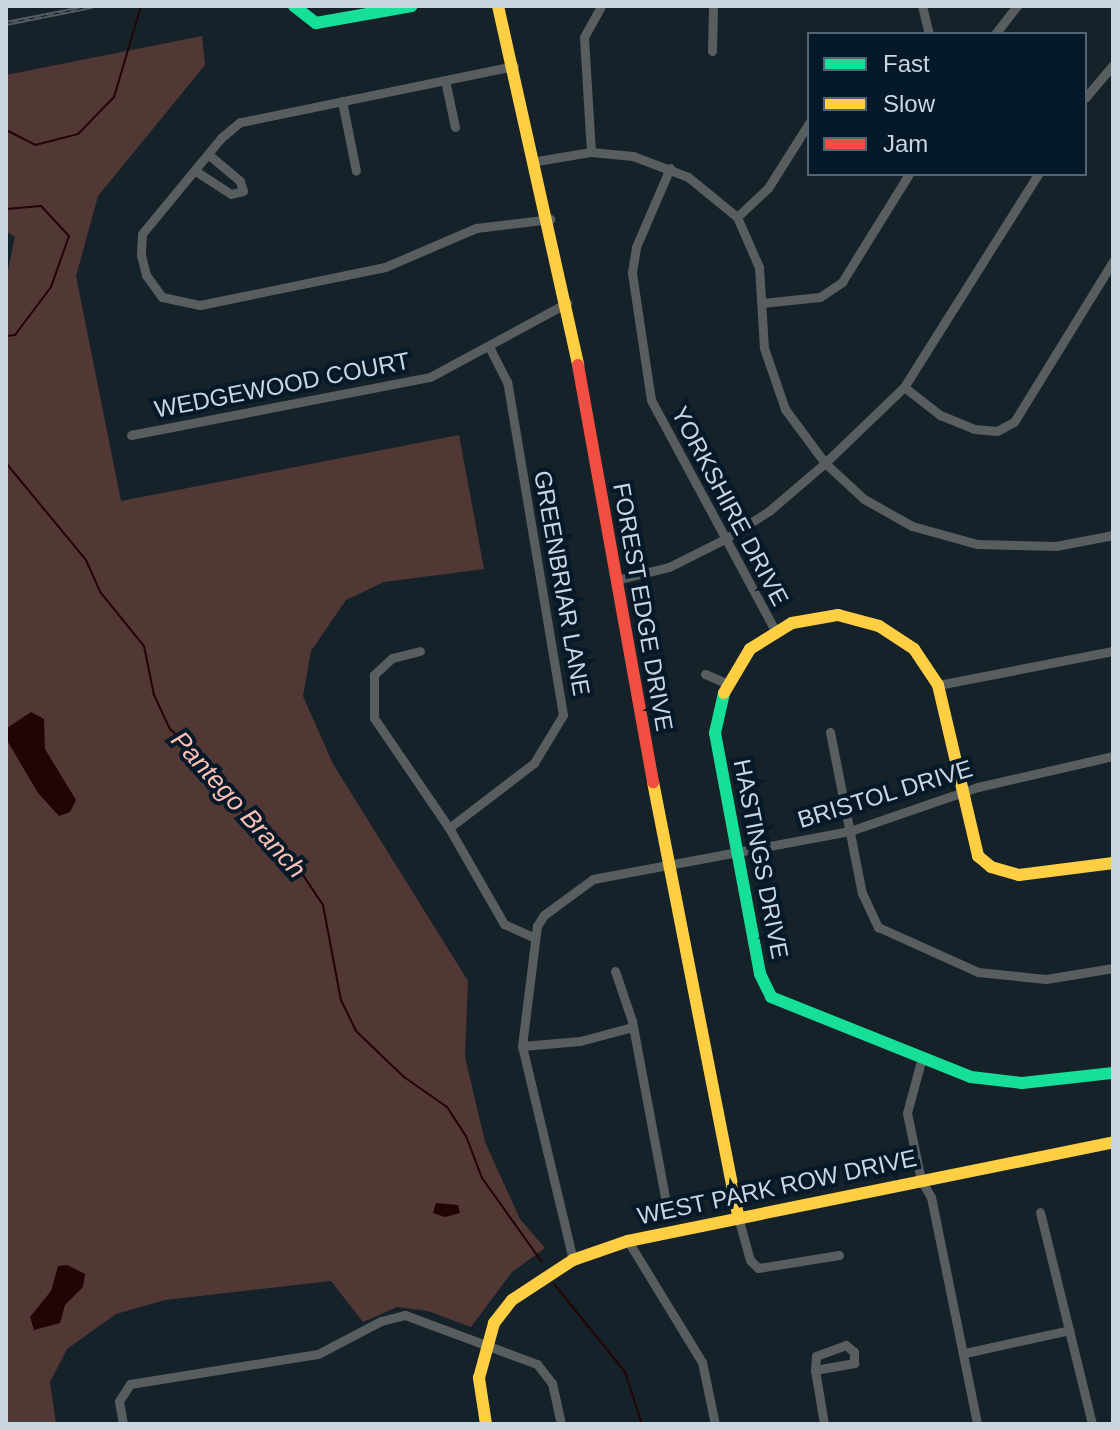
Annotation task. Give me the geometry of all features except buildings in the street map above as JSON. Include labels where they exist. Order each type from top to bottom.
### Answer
[{"type":"street","points":[[294,6],[316,23],[412,6]]},
{"type":"street","name":"FOREST EDGE DRIVE","points":[[498,6],[537,161],[567,303],[668,867],[738,1217]]},
{"type":"street","points":[[591,152],[584,37],[601,6]]},
{"type":"street","points":[[712,51],[713,6]]},
{"type":"street","points":[[922,6],[928,32]]},
{"type":"street","points":[[997,32],[1017,6]]},
{"type":"street","points":[[1087,96],[1113,65]]},
{"type":"street","points":[[514,66],[240,122],[142,234],[146,275],[162,297],[200,305],[403,261],[476,228],[550,219]]},
{"type":"street","points":[[445,80],[455,127]]},
{"type":"street","points":[[342,101],[356,171]]},
{"type":"street","points":[[737,217],[768,188],[807,126]]},
{"type":"street","points":[[537,161],[591,152],[633,156],[670,168],[703,188],[737,217],[759,267],[770,375],[785,409],[825,463],[864,499],[912,526],[977,544],[1056,546],[1113,535]]},
{"type":"street","points":[[197,172],[231,194],[243,191],[240,181],[209,155]]},
{"type":"street","name":"YORKSHIRE DRIVE","points":[[670,168],[636,247],[632,273],[638,334],[651,400],[775,630]]},
{"type":"street","points":[[762,303],[820,297],[842,282],[908,176]]},
{"type":"street","points":[[616,580],[669,567],[725,539],[769,511],[825,463],[904,387],[1037,176]]},
{"type":"street","points":[[904,387],[940,415],[974,429],[997,431],[1014,422],[1113,261]]},
{"type":"street","name":"WEDGEWOOD COURT","points":[[131,435],[409,384],[489,347],[567,303]]},
{"type":"street","name":"GREENBRIAR LANE","points":[[449,828],[534,763],[563,715],[507,382],[489,347]]},
{"type":"street","points":[[775,630],[812,617],[858,618],[914,649],[938,685],[972,844],[991,867],[1019,875],[1049,875],[1113,863]]},
{"type":"street","name":"HASTINGS DRIVE","points":[[775,630],[750,649],[726,683],[715,733],[760,974],[771,997],[921,1061],[971,1077],[1022,1083],[1113,1073]]},
{"type":"street","points":[[420,651],[381,666],[371,684],[371,712],[449,828],[504,924],[535,938],[522,1046],[573,1260]]},
{"type":"street","points":[[938,685],[1113,651]]},
{"type":"street","points":[[705,674],[726,683]]},
{"type":"street","points":[[830,732],[867,909],[878,927],[897,940],[978,972],[1017,979],[1113,968]]},
{"type":"street","name":"BRISTOL DRIVE","points":[[535,938],[544,915],[593,879],[850,831],[1034,772],[1113,756]]},
{"type":"street","points":[[615,971],[633,1027],[665,1198]]},
{"type":"street","points":[[522,1046],[580,1041],[633,1027]]},
{"type":"street","points":[[921,1061],[907,1113],[921,1180],[931,1197],[977,1424]]},
{"type":"street","name":"WEST PARK ROW DRIVE","points":[[486,1342],[512,1300],[573,1260],[628,1241],[1113,1142]]},
{"type":"street","points":[[1040,1212],[1092,1424]]},
{"type":"street","points":[[738,1217],[750,1260],[758,1268],[839,1255]]},
{"type":"street","points":[[628,1241],[702,1362],[715,1424]]},
{"type":"street","points":[[123,1424],[119,1401],[130,1384],[318,1354],[396,1316],[415,1316],[522,1355],[546,1373],[561,1424]]},
{"type":"street","points":[[965,1353],[1070,1330]]},
{"type":"street","points":[[486,1342],[479,1378],[486,1424]]},
{"type":"street","points":[[815,1370],[824,1424]]},
{"type":"shaded area","points":[[202,36],[205,65],[98,196],[76,276],[121,501],[459,435],[484,569],[384,582],[346,600],[311,651],[303,696],[333,764],[468,981],[465,1057],[485,1142],[520,1219],[545,1248],[512,1272],[471,1327],[428,1311],[397,1307],[363,1322],[331,1281],[165,1300],[116,1314],[67,1349],[50,1382],[56,1424],[6,1424],[6,279],[15,237],[6,231],[6,75]]},
{"type":"shaded area","points":[[31,712],[44,719],[45,749],[76,800],[70,812],[59,816],[38,793],[8,742],[7,728]]},
{"type":"shaded area","points":[[436,1203],[458,1205],[460,1213],[445,1217],[433,1213]]},
{"type":"shaded area","points":[[67,1265],[85,1274],[83,1287],[65,1305],[60,1323],[34,1330],[30,1317],[51,1291],[58,1266]]},
{"type":"waterway","points":[[6,130],[35,145],[78,134],[114,97],[141,6]]},
{"type":"waterway","points":[[6,209],[41,206],[69,236],[51,287],[15,335],[6,336]]},
{"type":"waterway","name":"Pantego Branch","points":[[6,463],[86,560],[101,593],[144,646],[154,695],[170,729],[203,760],[257,829],[287,851],[323,905],[341,1000],[356,1031],[404,1077],[447,1107],[466,1136],[482,1178],[542,1262]]},
{"type":"waterway","name":"Pantego Branch","points":[[554,1284],[625,1372],[642,1424]]},
{"type":"railway","points":[[6,23],[92,6]]},
{"type":"traffic: fast","points":[[294,6],[316,23],[412,6]]},
{"type":"traffic: fast","points":[[724,693],[715,733],[760,974],[771,997],[971,1077],[1022,1083],[1113,1073]]},
{"type":"traffic: slow","points":[[498,6],[578,365]]},
{"type":"traffic: slow","points":[[724,693],[750,649],[792,623],[838,615],[879,626],[914,649],[938,685],[978,856],[991,867],[1019,875],[1113,863]]},
{"type":"traffic: slow","points":[[653,782],[738,1217]]},
{"type":"traffic: slow","points":[[486,1424],[479,1378],[494,1323],[512,1300],[573,1260],[628,1241],[1113,1142]]},
{"type":"traffic: jam","points":[[578,365],[653,782]]}]
